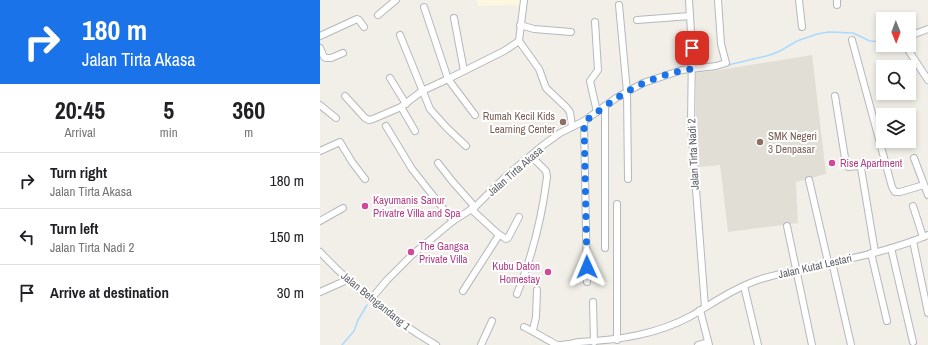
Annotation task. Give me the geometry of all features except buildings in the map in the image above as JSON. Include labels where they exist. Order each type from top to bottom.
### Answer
[{"type":"street","points":[[378,15],[396,0]]},
{"type":"street","points":[[524,0],[519,41],[539,69],[546,88],[570,112],[572,127]]},
{"type":"street","name":"Jalan Tirta Nadi 2","points":[[689,0],[692,69],[691,124],[702,309],[709,344]]},
{"type":"street","name":"Jalan Tirta Akasa","points":[[371,299],[387,280],[412,255],[453,221],[473,208],[505,177],[560,133],[584,122],[627,92],[655,78],[682,70],[716,66],[726,63],[721,44],[718,0]]},
{"type":"street","points":[[799,0],[802,27]]},
{"type":"street","points":[[619,5],[627,92],[628,179]]},
{"type":"street","points":[[424,6],[448,79],[474,115]]},
{"type":"street","points":[[637,20],[690,16]]},
{"type":"street","points":[[454,18],[464,71]]},
{"type":"street","points":[[320,36],[357,19],[360,20],[364,27]]},
{"type":"street","points":[[595,22],[598,70],[590,81],[597,112]]},
{"type":"street","points":[[520,25],[534,29],[571,32]]},
{"type":"street","points":[[916,34],[927,31]]},
{"type":"street","points":[[400,35],[426,102],[434,115],[466,146]]},
{"type":"street","points":[[852,40],[892,187],[895,192],[900,192],[924,185]]},
{"type":"street","points":[[345,96],[365,118],[369,120],[404,106],[422,91],[504,51],[519,41]]},
{"type":"street","points":[[320,48],[324,57],[326,58],[331,58],[342,53]]},
{"type":"street","points":[[910,52],[928,80]]},
{"type":"street","points":[[390,78],[415,131]]},
{"type":"street","points":[[835,96],[846,164],[848,167],[859,166],[861,168],[873,253],[887,321]]},
{"type":"street","points":[[320,105],[336,118]]},
{"type":"street","points":[[605,106],[605,248]]},
{"type":"street","points":[[584,122],[587,282]]},
{"type":"street","points":[[386,126],[412,169],[453,221]]},
{"type":"street","points":[[320,151],[340,142],[352,162],[365,179]]},
{"type":"street","points":[[517,294],[527,270],[547,177],[546,171],[531,156]]},
{"type":"street","points":[[914,158],[928,195]]},
{"type":"street","points":[[438,163],[473,208],[499,235],[508,238],[519,217]]},
{"type":"street","points":[[809,180],[851,345]]},
{"type":"street","points":[[617,204],[617,340]]},
{"type":"street","points":[[913,206],[926,236]]},
{"type":"street","points":[[320,220],[343,208]]},
{"type":"street","points":[[787,226],[812,345]]},
{"type":"street","points":[[463,290],[499,235]]},
{"type":"street","name":"Jalan Kutat Lestari","points":[[557,345],[617,340],[658,330],[689,317],[744,286],[759,280],[892,248],[926,236]]},
{"type":"street","points":[[913,241],[928,313]]},
{"type":"street","points":[[892,248],[913,342]]},
{"type":"street","name":"Jalan Betngandang 1","points":[[320,252],[347,280],[406,326],[436,345]]},
{"type":"street","points":[[320,292],[347,280]]},
{"type":"street","points":[[744,286],[758,345]]},
{"type":"street","points":[[533,330],[536,317],[537,290]]},
{"type":"street","points":[[593,302],[594,342]]},
{"type":"street","points":[[481,345],[492,321]]},
{"type":"street","points":[[524,327],[533,330],[557,345]]},
{"type":"street","points":[[698,345],[709,344]]},
{"type":"shaded area","points":[[477,0],[522,0],[521,5],[478,6]]},
{"type":"shaded area","name":"SMK Negeri 3 Denpasar","points":[[812,55],[826,174],[796,182],[798,223],[728,232],[720,165],[699,167],[696,121],[696,73]]},
{"type":"waterway","points":[[728,65],[770,55],[797,41],[817,34],[829,32],[853,33],[870,41],[876,41]]},
{"type":"waterway","points":[[342,345],[354,331],[358,320],[367,305]]},
{"type":"place","name":"Rumah Kecil Kids Learning Center","points":[[563,122]]},
{"type":"place","name":"SMK Negeri 3 Denpasar","points":[[760,142]]},
{"type":"place","name":"Rise Apartment","points":[[832,163]]},
{"type":"place","name":"Kayumanis Sanur Privatre Villa and Spa","points":[[365,206]]},
{"type":"place","name":"The Gangsa Private Villa","points":[[411,252]]},
{"type":"place","name":"Kubu Daton Homestay","points":[[548,272]]},
{"type":"route","points":[[587,267],[584,122],[616,98],[643,83],[682,70],[692,69],[692,48]]}]
